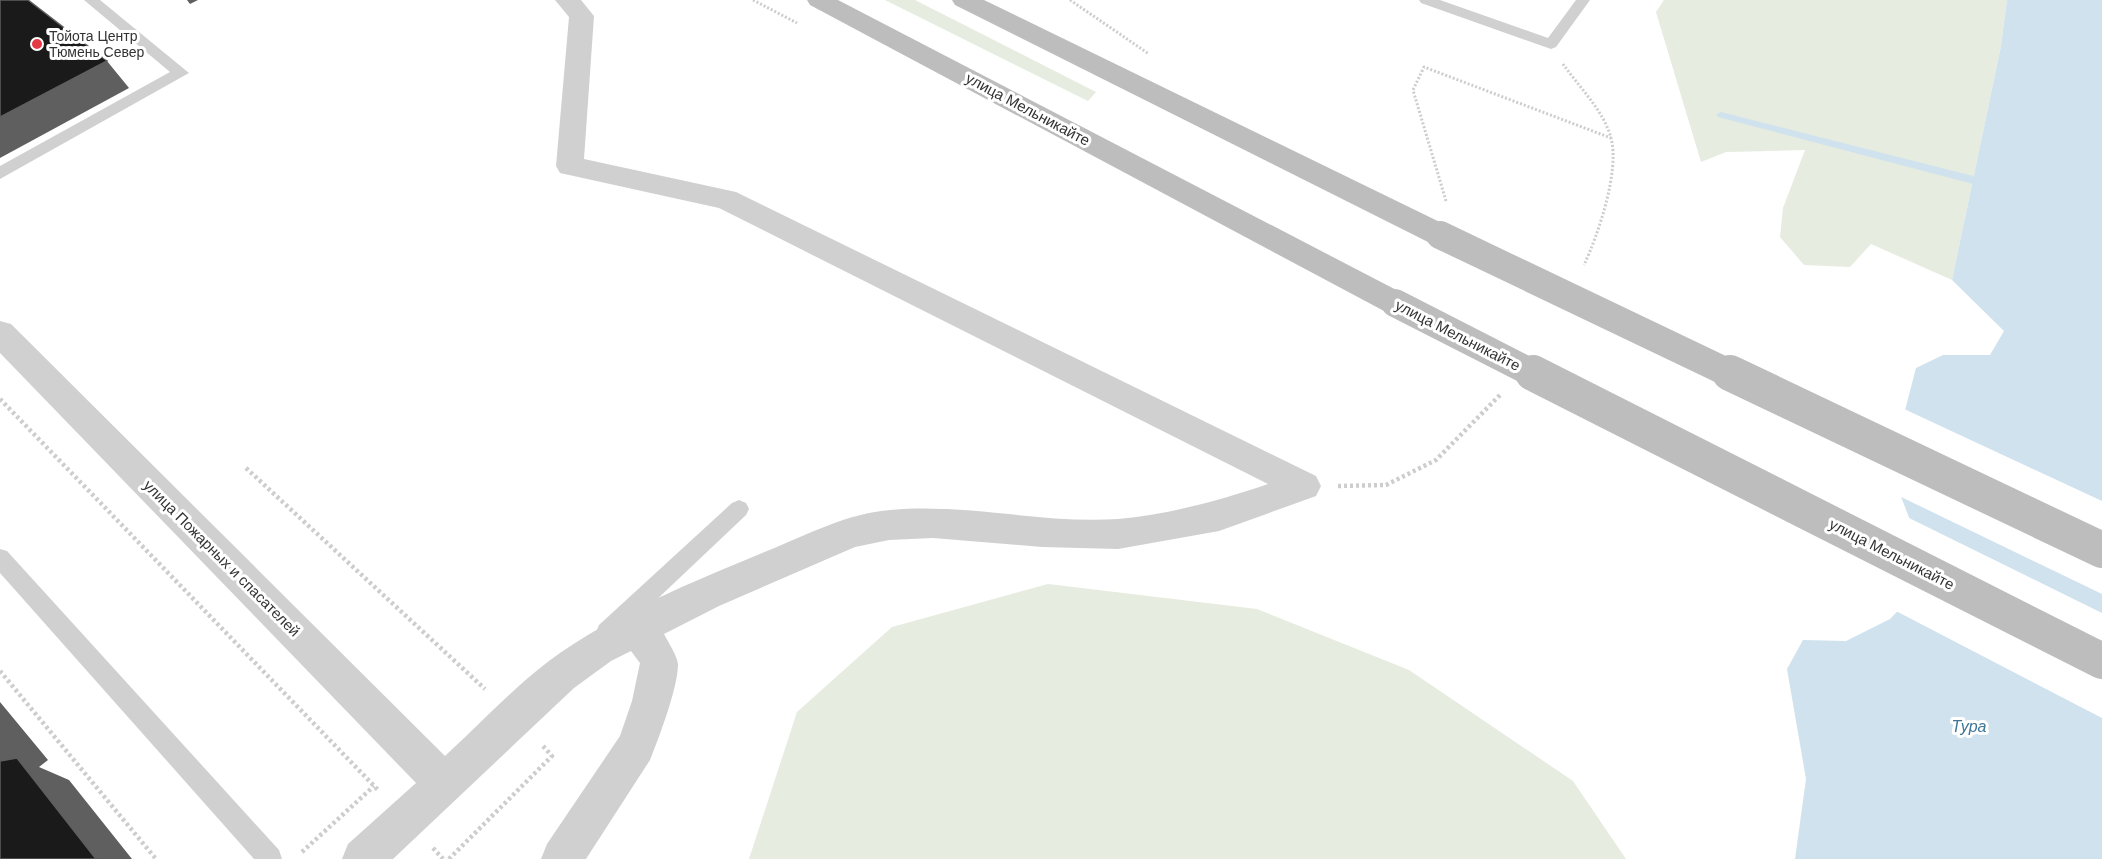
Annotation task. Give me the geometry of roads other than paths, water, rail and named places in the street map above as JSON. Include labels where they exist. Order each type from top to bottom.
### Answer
[{"type":"main road","name":"улица Мельникайте","points":[[819,0],[1395,303],[2102,661]]},
{"type":"main road","points":[[964,0],[1444,221],[2102,550]]},
{"type":"street","points":[[363,859],[561,675],[598,649],[726,585],[852,532],[889,525],[933,523],[1042,532],[1118,534],[1219,516],[1304,486],[726,199],[570,166],[582,16],[567,0]]},
{"type":"street","name":"улица Пожарных и спасателей","points":[[0,333],[444,783]]},
{"type":"street","points":[[562,859],[636,746],[651,701],[659,663],[649,642],[633,630]]},
{"type":"lane","points":[[0,173],[181,73],[91,0]]},
{"type":"lane","points":[[1426,0],[1551,44],[1583,0]]},
{"type":"lane","points":[[561,675],[739,509]]},
{"type":"lane","points":[[0,558],[270,859]]},
{"type":"water","name":"Тура","points":[[2007,0],[2102,0],[2102,859],[1795,859],[1806,779],[1787,669],[1803,640],[1846,641],[1890,619],[1919,589],[1920,546],[1890,468],[1916,368],[1943,355],[1990,355],[2004,331],[1952,280],[2001,46]]},
{"type":"waterway","points":[[1721,115],[1973,180]]},
{"type":"place","name":"Тойота Центр Тюмень Север","points":[[37,44]]}]
